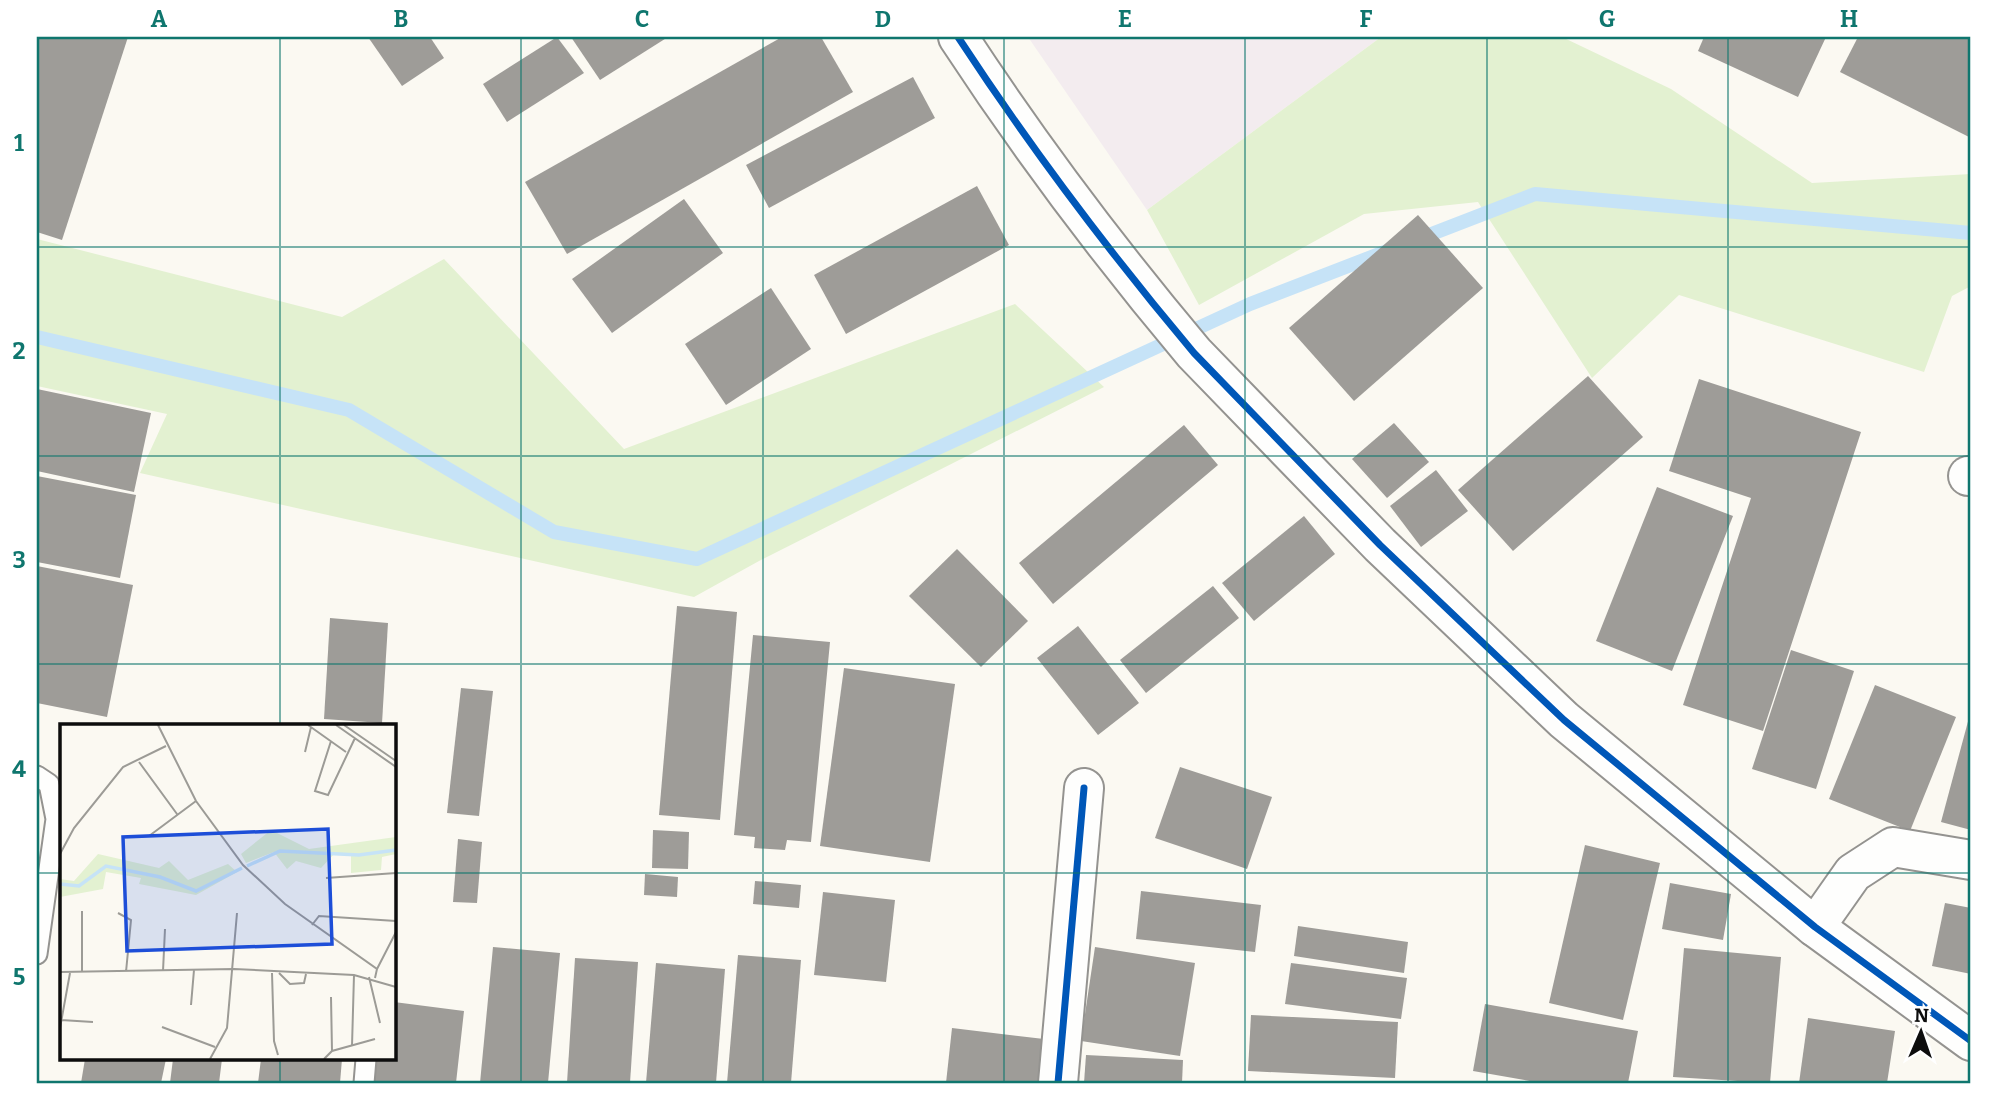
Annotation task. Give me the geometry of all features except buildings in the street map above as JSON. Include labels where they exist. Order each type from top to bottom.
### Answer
[{"type":"street","points":[[958,37],[1030,146],[1166,320],[1194,353],[1380,545],[1564,720],[1815,927],[1971,1041]]},
{"type":"street","points":[[1058,1083],[1084,788]]},
{"type":"street","points":[[1815,927],[1853,873],[1893,847],[1971,860]]},
{"type":"lane","points":[[37,776],[49,784],[56,819],[37,954]]},
{"type":"lane","points":[[364,1083],[366,1060]]},
{"type":"shaded area","points":[[1028,37],[1381,37],[1147,210]]},
{"type":"green space","points":[[1381,37],[1562,37],[1671,89],[1812,183],[1971,174],[1971,286],[1952,296],[1924,372],[1679,295],[1592,378],[1478,202],[1364,214],[1199,305],[1147,210]]},
{"type":"green space","points":[[37,239],[342,317],[444,259],[624,449],[1015,304],[1104,387],[759,561],[694,597],[140,473],[167,414],[37,386]]},
{"type":"waterway","points":[[1416,240],[1535,194],[1971,233]]},
{"type":"waterway","points":[[37,337],[349,410],[554,532],[697,559],[1250,304],[1387,251]]},
{"type":"cycle path","points":[[958,37],[1071,198],[1194,353],[1380,545],[1564,720],[1815,927],[1971,1041]]},
{"type":"cycle path","points":[[1058,1083],[1084,788]]}]
